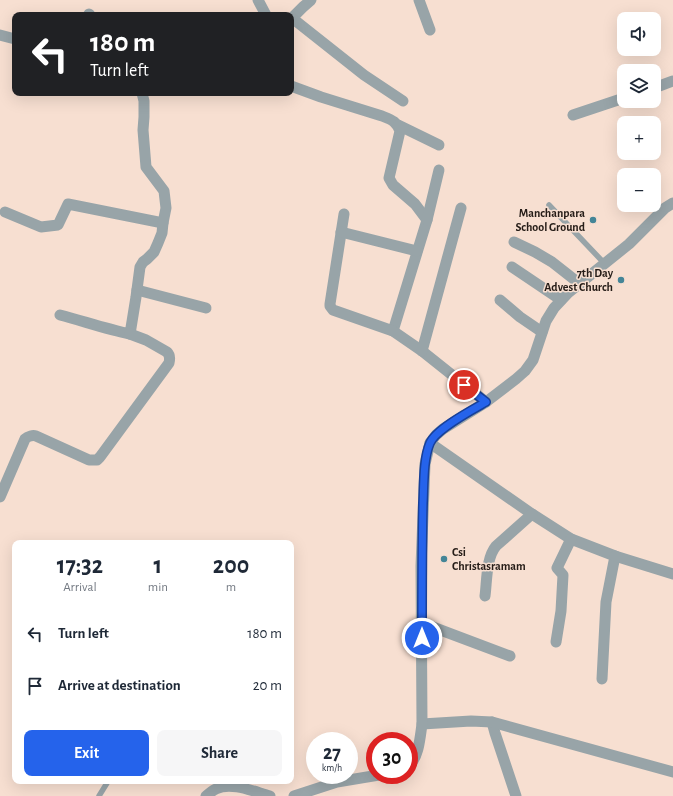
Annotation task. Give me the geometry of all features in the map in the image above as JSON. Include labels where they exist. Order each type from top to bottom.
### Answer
[{"type":"street","points":[[258,0],[264,12]]},
{"type":"street","points":[[294,17],[311,0]]},
{"type":"street","points":[[419,0],[430,30]]},
{"type":"street","points":[[294,21],[364,75],[403,101]]},
{"type":"street","points":[[0,35],[12,38]]},
{"type":"street","points":[[661,85],[673,81]]},
{"type":"street","points":[[294,87],[382,116],[439,145]]},
{"type":"street","points":[[130,334],[140,267],[143,262],[154,252],[162,232],[166,208],[164,191],[146,167],[143,130],[143,96]]},
{"type":"street","points":[[572,115],[617,100]]},
{"type":"street","points":[[398,125],[400,131],[389,178],[393,185],[415,204],[427,220]]},
{"type":"street","points":[[392,331],[427,220],[439,170]]},
{"type":"street","points":[[418,747],[422,724],[421,566],[425,464],[430,443],[442,429],[486,402],[516,379],[532,360],[546,320],[554,308],[568,293],[629,244],[665,208],[673,203]]},
{"type":"street","points":[[5,212],[41,227],[58,224],[68,204],[163,222]]},
{"type":"street","points":[[422,351],[461,208]]},
{"type":"street","points":[[344,214],[330,306],[333,310],[392,331],[422,351],[486,402]]},
{"type":"street","points":[[341,232],[417,251]]},
{"type":"street","points":[[514,242],[552,262],[580,284]]},
{"type":"street","points":[[512,267],[562,300]]},
{"type":"street","points":[[137,290],[206,308]]},
{"type":"street","points":[[500,300],[520,317],[542,332]]},
{"type":"street","points":[[0,496],[25,439],[30,436],[36,436],[89,460],[95,461],[99,459],[170,360],[167,352],[146,340],[130,334],[112,331],[60,315]]},
{"type":"street","points":[[430,443],[532,514],[571,538],[615,556],[673,574]]},
{"type":"street","points":[[485,596],[492,550],[532,514]]},
{"type":"street","points":[[556,642],[561,611],[563,575],[557,568],[571,538]]},
{"type":"street","points":[[602,679],[606,602],[615,556]]},
{"type":"street","points":[[422,623],[510,656]]},
{"type":"street","points":[[422,724],[472,721],[492,722],[673,772]]},
{"type":"street","points":[[492,722],[516,796]]},
{"type":"street","points":[[294,796],[337,782],[366,777]]},
{"type":"street","points":[[206,796],[214,785],[233,786],[270,796]]},
{"type":"lane","points":[[549,205],[605,264]]},
{"type":"lane","points":[[99,796],[107,784]]},
{"type":"place","name":"Manchanpara School Ground","points":[[593,220]]},
{"type":"place","name":"7th Day Advest Church","points":[[621,280]]},
{"type":"place","name":"Csi Christasramam","points":[[444,559]]},
{"type":"route","points":[[422,638],[421,566],[425,464],[430,443],[433,438],[442,429],[486,402],[464,385]]}]
